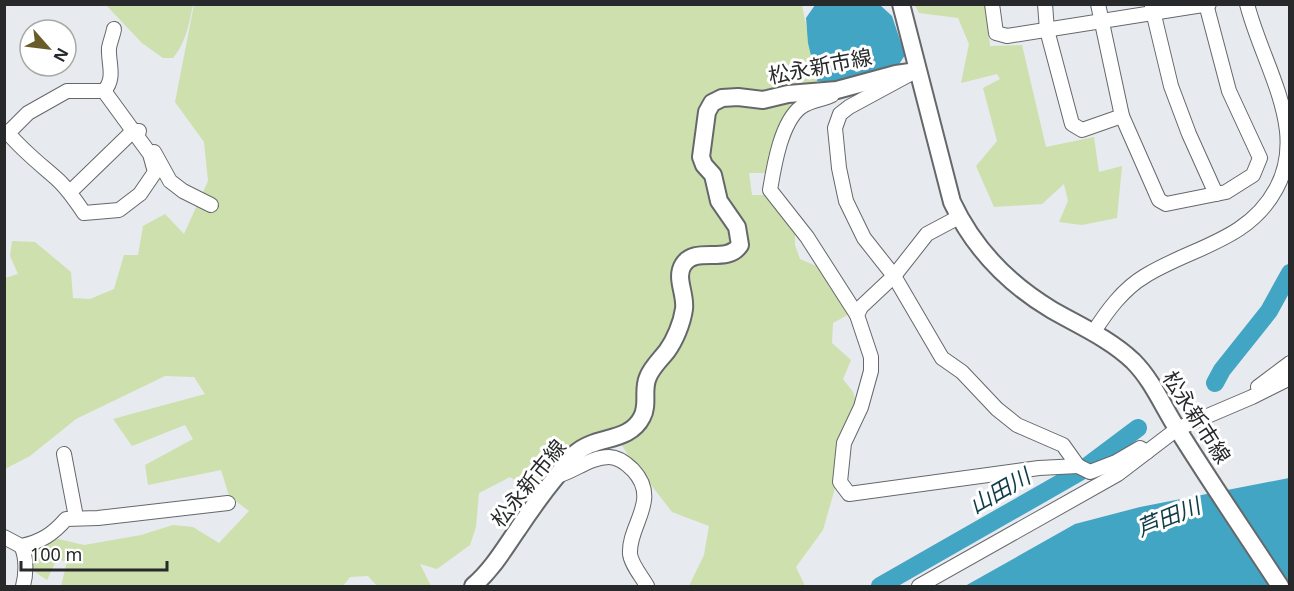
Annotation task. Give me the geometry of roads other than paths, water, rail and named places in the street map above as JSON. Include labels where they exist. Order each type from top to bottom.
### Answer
[{"type":"main road","points":[[901,4],[917,71]]},
{"type":"main road","name":"松永新市線","points":[[473,586],[486,575],[536,502],[576,452],[589,445],[624,435],[642,418],[646,407],[647,378],[653,367],[668,350],[677,332],[684,309],[680,278],[682,266],[688,259],[728,254],[736,251],[740,245],[737,227],[719,201],[713,175],[704,165],[701,157],[706,112],[712,103],[722,98],[763,100],[788,94],[837,90],[896,74],[917,71],[952,202],[977,246],[1012,283],[1093,333],[1133,362],[1162,400],[1181,435],[1280,586]]},
{"type":"street","points":[[992,4],[996,33],[1007,36],[1100,22],[1153,9],[1207,5],[1230,91],[1260,158],[1253,175],[1226,192],[1166,204],[1159,200],[1122,116],[1100,22],[1098,4]]},
{"type":"street","points":[[1045,4],[1047,30],[1072,124],[1082,130],[1122,116]]},
{"type":"street","points":[[1093,333],[1105,313],[1132,285],[1170,263],[1241,229],[1256,217],[1270,200],[1279,183],[1286,166],[1287,130],[1280,101],[1254,33],[1247,4]]},
{"type":"street","points":[[1153,9],[1171,86],[1189,134],[1216,194]]},
{"type":"street","points":[[104,91],[150,154],[155,172],[140,194],[119,210],[84,213],[70,192],[21,149],[6,132],[28,113],[67,91],[104,91],[109,86],[112,68],[109,49],[114,29]]},
{"type":"street","points":[[917,71],[849,107],[840,114],[835,128],[839,168],[846,201],[864,238],[894,276],[942,358],[962,372],[997,409],[1017,425],[1063,445],[1078,466],[1090,472],[1116,462],[1140,448],[1147,452]]},
{"type":"street","points":[[837,90],[830,96],[806,104],[791,117],[774,162],[770,190],[807,237],[857,315],[871,357],[871,371],[861,406],[844,443],[840,482],[849,494],[1039,468],[1078,466]]},
{"type":"street","points":[[70,192],[134,131],[139,130],[162,164],[170,181],[183,191],[211,205]]},
{"type":"street","points":[[857,315],[861,307],[894,276],[927,234],[959,217]]},
{"type":"street","points":[[1252,397],[1253,391],[1290,363]]},
{"type":"street","points":[[919,586],[1118,474],[1147,452],[1290,378]]},
{"type":"street","points":[[64,454],[76,517]]},
{"type":"street","points":[[557,476],[593,460],[613,457],[628,465],[640,477],[644,504],[630,555],[647,586]]},
{"type":"street","points":[[21,546],[44,538],[55,531],[66,519],[98,518],[228,503]]},
{"type":"street","points":[[4,537],[21,546],[25,552],[23,586]]},
{"type":"water","points":[[815,5],[880,5],[892,16],[905,55],[898,66],[832,83],[817,81],[808,43],[806,18]]},
{"type":"water","name":"芦田川","points":[[1289,478],[1289,586],[965,586],[1075,524],[1140,507]]},
{"type":"waterway","name":"山田川","points":[[1215,383],[1222,370],[1269,311],[1290,273]]},
{"type":"waterway","name":"山田川","points":[[880,586],[1078,473],[1138,428]]}]
